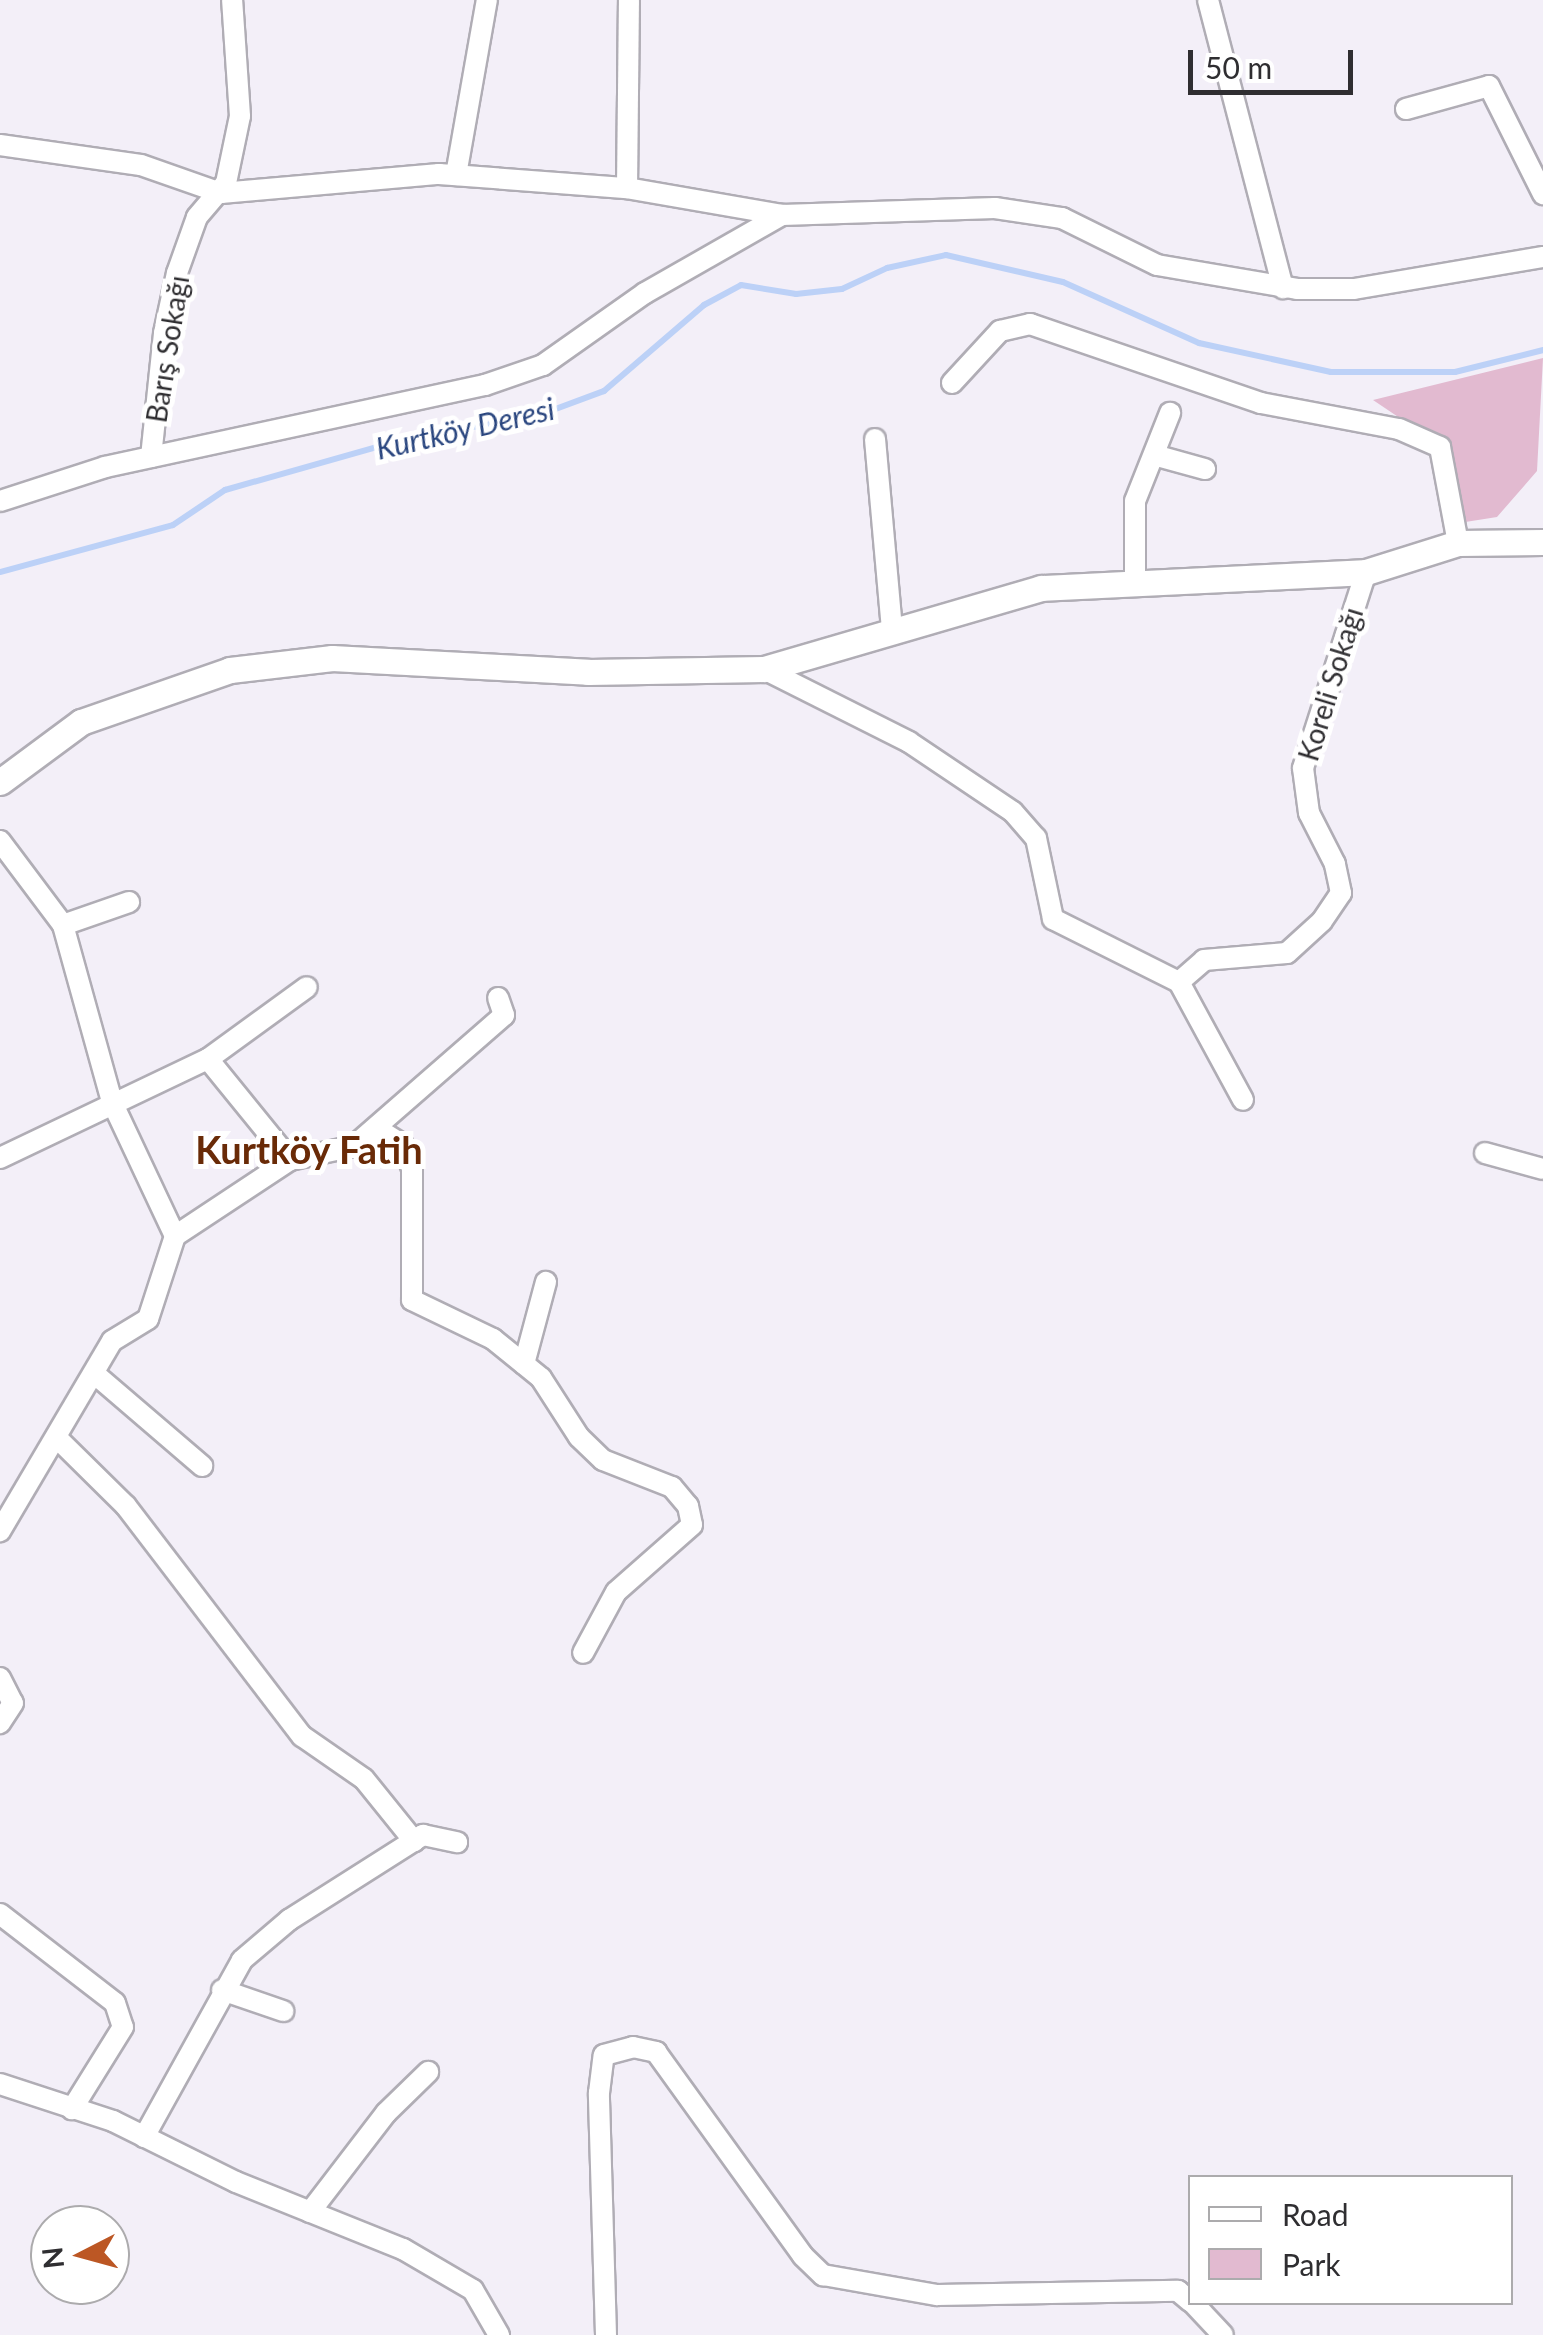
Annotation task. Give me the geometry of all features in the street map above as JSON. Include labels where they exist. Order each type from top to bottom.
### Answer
[{"type":"street","points":[[220,193],[240,116],[232,0]]},
{"type":"street","points":[[456,175],[487,0]]},
{"type":"street","points":[[627,188],[629,0]]},
{"type":"street","points":[[1208,0],[1283,288]]},
{"type":"street","points":[[1406,109],[1488,86],[1543,194]]},
{"type":"street","points":[[0,145],[141,165],[220,193],[456,175],[627,188],[782,215],[995,208],[1062,218],[1158,264],[1283,288],[1354,289],[1543,257]]},
{"type":"street","name":"Barış Sokağı","points":[[151,457],[164,333],[178,273],[197,217],[220,193]]},
{"type":"street","points":[[0,500],[151,457],[485,386],[543,364],[645,292],[782,215]]},
{"type":"street","points":[[952,383],[1000,331],[1030,324],[1261,403],[1399,429],[1440,447],[1458,544]]},
{"type":"street","points":[[1135,582],[1136,501],[1170,413]]},
{"type":"street","points":[[875,439],[892,631]]},
{"type":"street","points":[[1154,455],[1205,469]]},
{"type":"street","points":[[0,782],[81,722],[230,670],[332,658],[588,672],[764,669],[1041,588],[1366,572],[1458,544],[1543,542]]},
{"type":"street","name":"Koreli Sokağı","points":[[1179,982],[1204,960],[1286,954],[1322,921],[1340,893],[1335,864],[1309,813],[1302,768],[1366,572]]},
{"type":"street","points":[[764,669],[909,742],[1013,812],[1036,838],[1054,920],[1179,982],[1243,1100]]},
{"type":"street","points":[[0,841],[62,925],[112,1102],[175,1236]]},
{"type":"street","points":[[62,925],[129,902]]},
{"type":"street","points":[[0,1158],[208,1059],[307,987]]},
{"type":"street","points":[[0,1532],[96,1375],[112,1341],[148,1318],[175,1236],[290,1160],[354,1146],[504,1015],[498,998]]},
{"type":"street","points":[[208,1059],[290,1160]]},
{"type":"street","points":[[376,1128],[403,1146],[412,1168],[412,1300],[493,1339],[524,1364],[603,1460],[672,1487],[688,1506],[692,1525],[616,1592],[583,1653]]},
{"type":"street","points":[[1486,1153],[1543,1170]]},
{"type":"street","points":[[524,1364],[546,1282]]},
{"type":"street","points":[[96,1375],[202,1466]]},
{"type":"street","points":[[57,1438],[126,1506],[302,1736],[364,1778],[414,1841]]},
{"type":"street","points":[[0,1678],[13,1703],[0,1723]]},
{"type":"street","points":[[144,2136],[242,1960],[290,1920],[423,1835],[457,1842]]},
{"type":"street","points":[[0,1914],[115,2004],[124,2027],[72,2108]]},
{"type":"street","points":[[222,1990],[283,2011]]},
{"type":"street","points":[[606,2335],[598,2093],[604,2055],[632,2047],[656,2052],[803,2256],[823,2275],[937,2295],[1159,2290],[1178,2291],[1188,2299]]},
{"type":"street","points":[[310,2212],[386,2113],[428,2072]]},
{"type":"street","points":[[0,2084],[144,2136],[310,2212],[403,2249],[473,2290],[499,2335]]},
{"type":"street","points":[[1195,2305],[1223,2335]]},
{"type":"green space","points":[[1543,358],[1537,471],[1497,517],[1459,523],[1425,435],[1373,400]]},
{"type":"waterway","name":"Kurtköy Deresi","points":[[0,572],[173,525],[225,490],[412,437],[534,417],[604,391],[704,305],[741,285],[796,294],[842,289],[887,268],[946,255],[1063,282],[1199,343],[1331,372],[1455,372],[1543,350]]},
{"type":"district","name":"Kurtköy Fatih","points":[[309,1150]]}]
